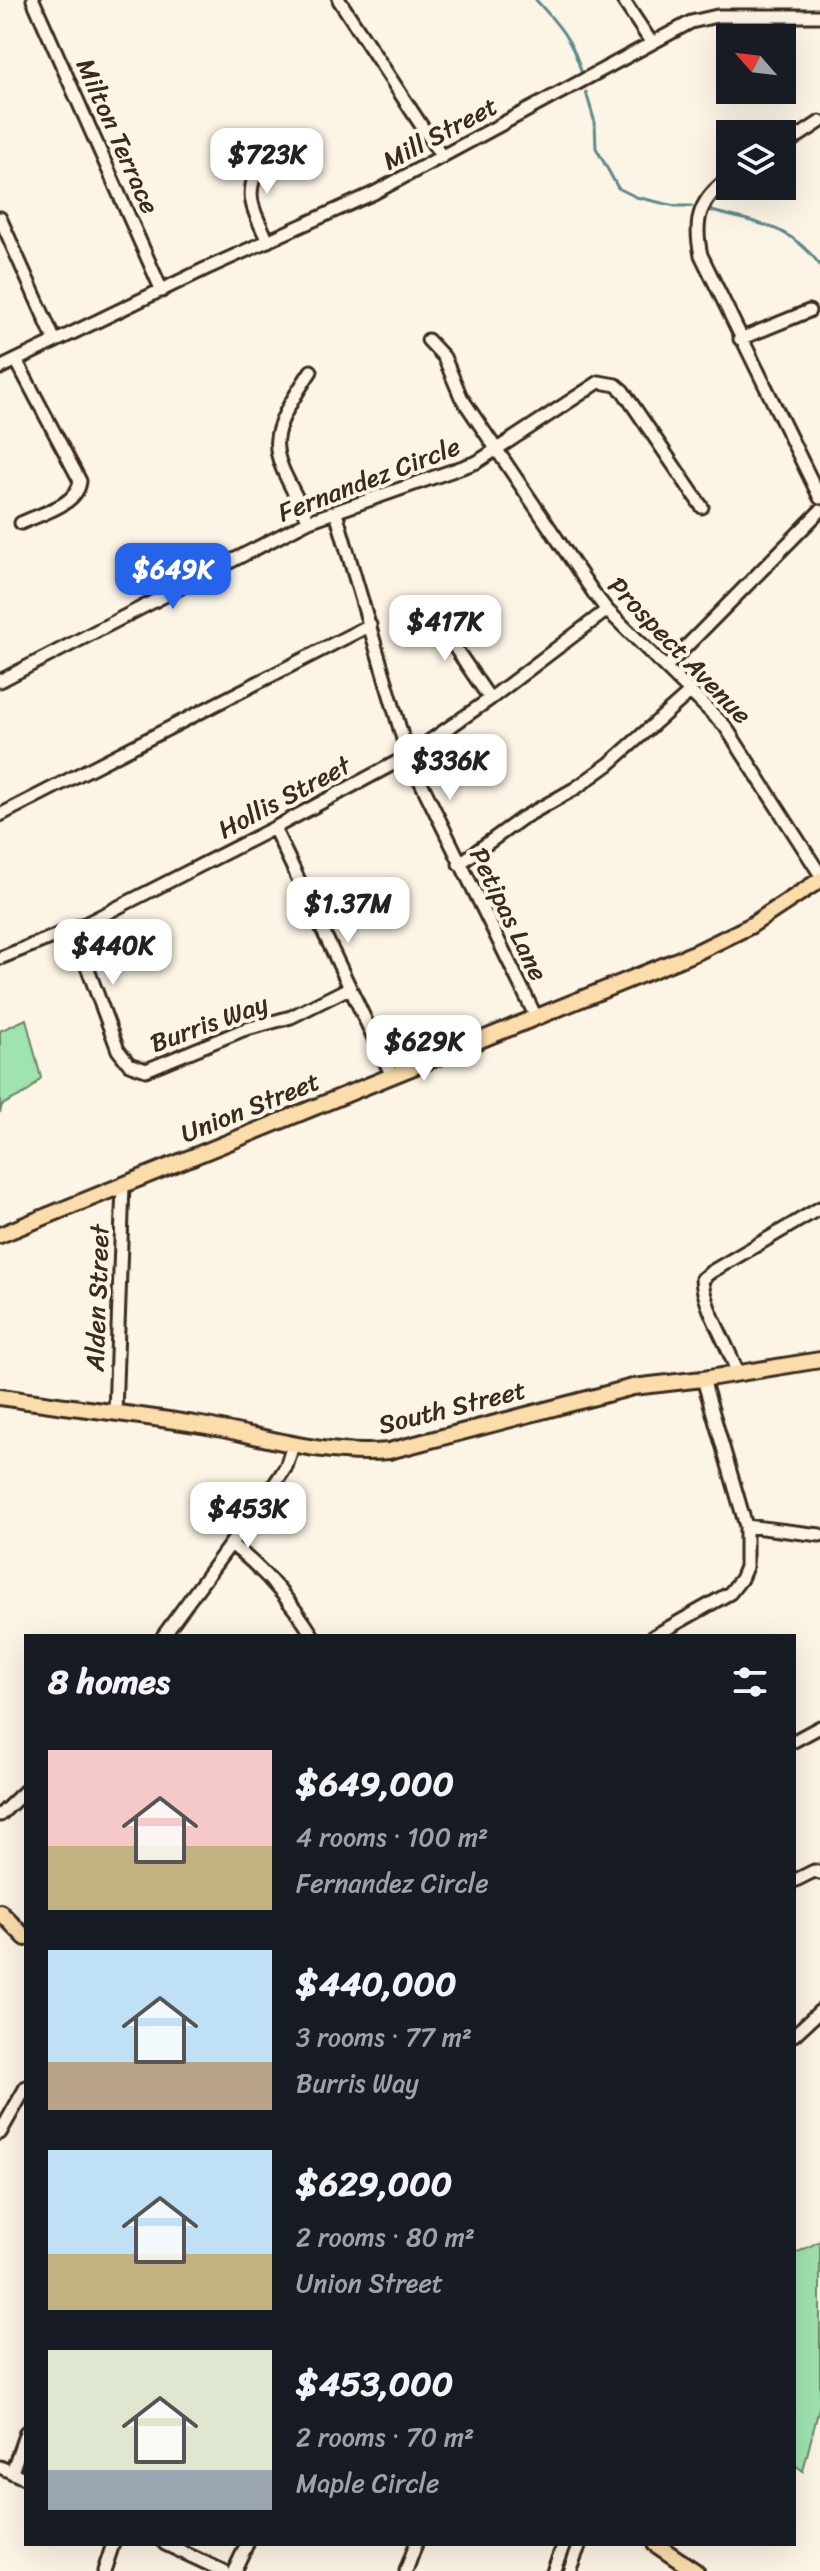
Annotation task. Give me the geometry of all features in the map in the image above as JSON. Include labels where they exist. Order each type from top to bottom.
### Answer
[{"type":"main road","name":"Union Street","points":[[0,1235],[723,941],[820,880]]},
{"type":"main road","name":"South Street","points":[[0,1397],[202,1425],[341,1453],[389,1451],[633,1387],[820,1360]]},
{"type":"main road","points":[[0,1912],[24,1936]]},
{"type":"main road","points":[[658,2546],[694,2571]]},
{"type":"street","name":"Milton Terrace","points":[[33,0],[162,291]]},
{"type":"street","points":[[339,0],[442,157]]},
{"type":"street","points":[[623,0],[651,42]]},
{"type":"street","name":"Mill Street","points":[[0,368],[360,200],[683,25],[708,17],[820,16]]},
{"type":"street","points":[[796,138],[820,122]]},
{"type":"street","points":[[268,149],[257,168],[250,205],[268,241]]},
{"type":"street","points":[[716,187],[707,199],[697,223],[701,255],[820,498]]},
{"type":"street","points":[[0,218],[55,341]]},
{"type":"street","points":[[740,339],[809,311]]},
{"type":"street","name":"Prospect Avenue","points":[[428,340],[444,357],[461,397],[607,610],[739,743],[820,874]]},
{"type":"street","points":[[16,360],[80,481],[78,491],[70,499],[21,523]]},
{"type":"street","points":[[309,521],[280,465],[276,448],[282,417],[311,371]]},
{"type":"street","name":"Fernandez Circle","points":[[0,681],[309,521],[477,462],[599,382],[609,382],[623,391],[702,507]]},
{"type":"street","points":[[666,667],[820,511]]},
{"type":"street","name":"Petipas Lane","points":[[336,513],[408,756],[536,1017]]},
{"type":"street","points":[[428,608],[490,699]]},
{"type":"street","name":"Hollis Street","points":[[0,958],[73,929],[274,828],[408,756],[490,699],[607,610]]},
{"type":"street","points":[[0,815],[370,625]]},
{"type":"street","points":[[459,864],[521,819],[576,788],[609,764],[690,692]]},
{"type":"street","points":[[274,828],[392,1076]]},
{"type":"street","name":"Burris Way","points":[[73,929],[118,1050],[129,1064],[146,1070],[243,1030],[291,1017],[349,988]]},
{"type":"street","name":"Alden Street","points":[[115,1413],[123,1185]]},
{"type":"street","points":[[737,1372],[705,1296],[702,1279],[820,1209]]},
{"type":"street","points":[[658,1634],[724,1597],[738,1584],[747,1561],[746,1526],[703,1379]]},
{"type":"street","points":[[164,1634],[281,1474],[293,1445]]},
{"type":"street","points":[[746,1526],[820,1535]]},
{"type":"street","points":[[231,1544],[280,1591],[312,1634]]},
{"type":"street","points":[[796,1740],[820,1727]]},
{"type":"street","points":[[0,1815],[24,1792]]},
{"type":"street","points":[[796,1880],[814,1871],[820,1873]]},
{"type":"street","points":[[796,2033],[820,2011]]},
{"type":"street","points":[[0,2133],[24,2091]]},
{"type":"street","points":[[12,2472],[24,2438]]},
{"type":"street","points":[[0,2467],[24,2478]]},
{"type":"street","points":[[104,2571],[112,2546]]},
{"type":"street","points":[[169,2546],[223,2571]]},
{"type":"street","points":[[234,2571],[246,2546]]},
{"type":"street","points":[[406,2571],[415,2546]]},
{"type":"street","points":[[553,2571],[563,2546]]},
{"type":"street","points":[[569,2571],[579,2546]]},
{"type":"green space","points":[[26,1019],[41,1078],[29,1091],[2,1105],[0,1113],[0,1031]]},
{"type":"green space","points":[[820,2241],[820,2404],[803,2471],[796,2466],[796,2253]]},
{"type":"waterway","points":[[536,0],[574,50],[581,71]]},
{"type":"waterway","points":[[586,92],[595,123],[596,148],[618,188],[636,197],[675,206],[692,206]]},
{"type":"waterway","points":[[712,211],[785,233],[820,265]]}]
